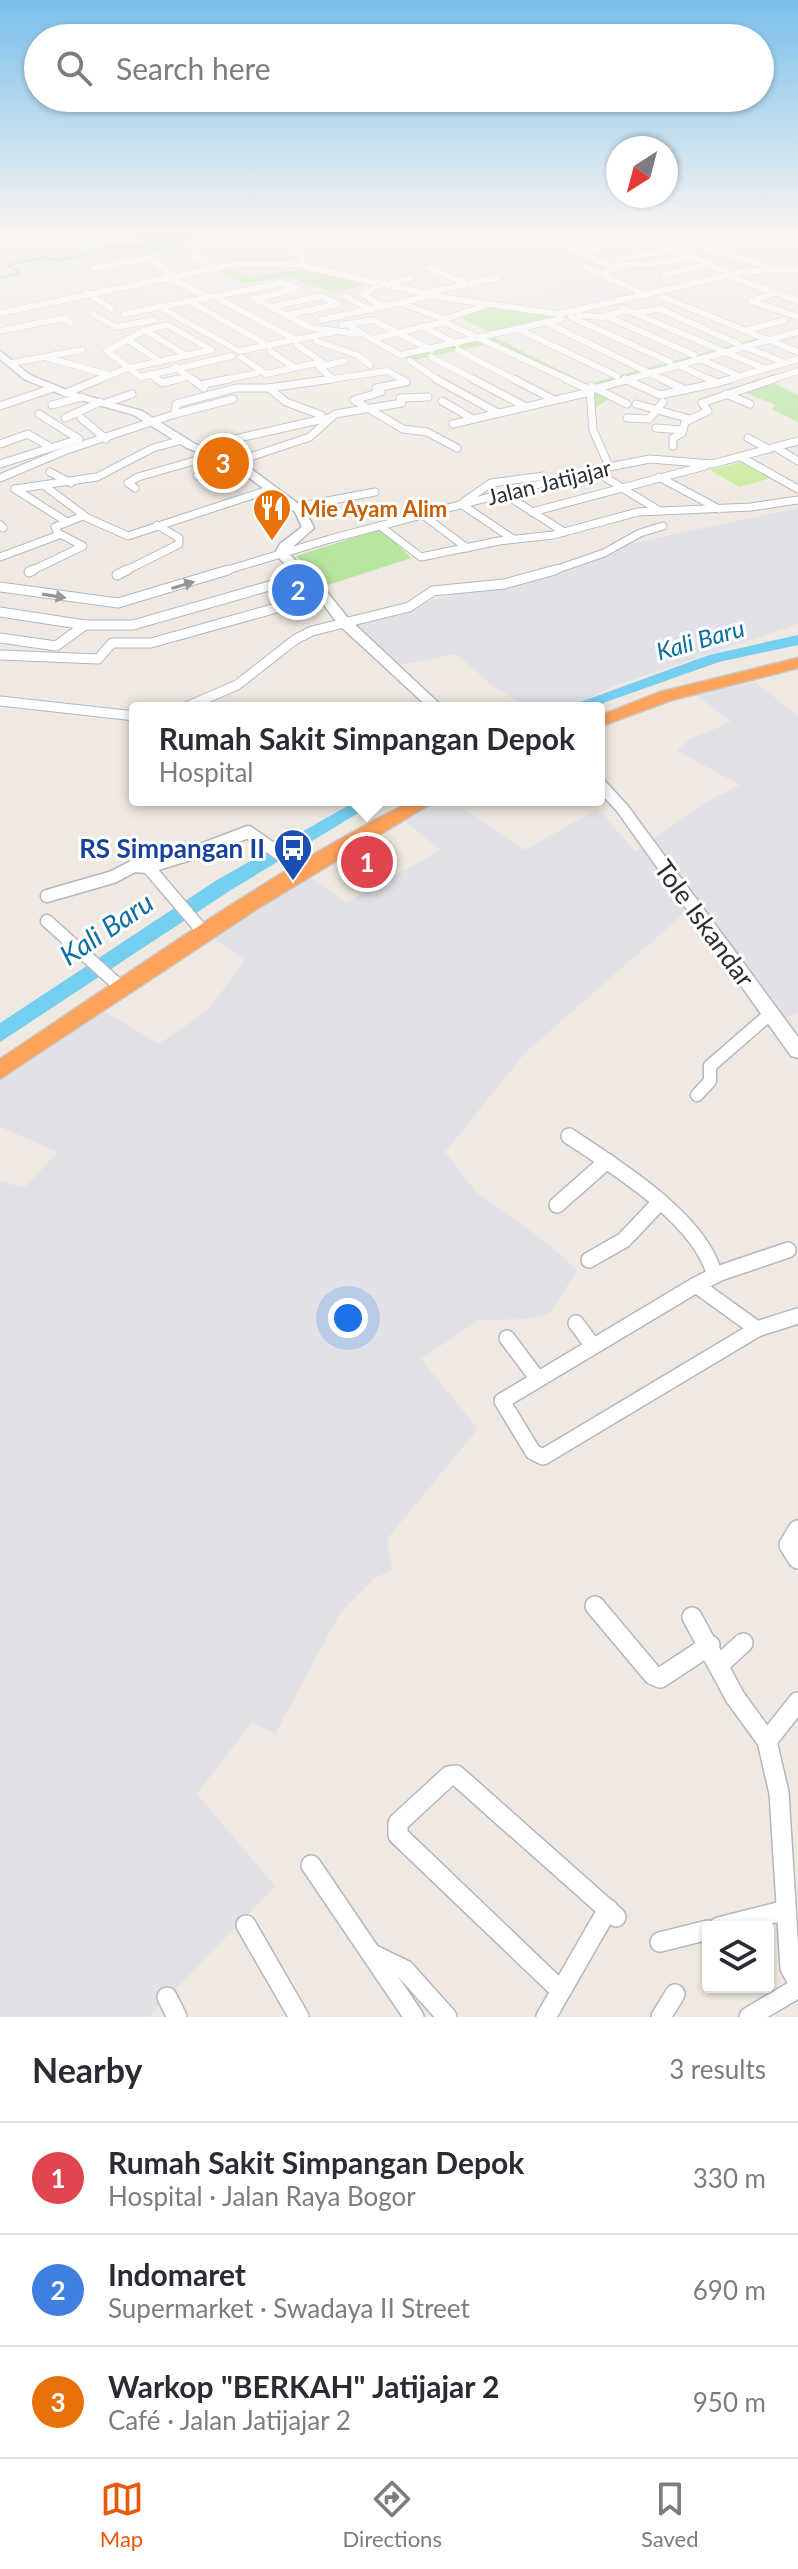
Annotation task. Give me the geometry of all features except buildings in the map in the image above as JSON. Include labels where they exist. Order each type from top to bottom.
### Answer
[{"type":"highway","points":[[605,713],[661,692],[798,660]]},
{"type":"highway","points":[[605,720],[666,696],[798,660]]},
{"type":"highway","points":[[0,1060],[111,978],[292,863],[401,806]]},
{"type":"highway","points":[[0,1070],[250,904],[374,827],[416,806]]},
{"type":"street","points":[[0,331],[34,324]]},
{"type":"street","points":[[103,324],[111,332],[128,332],[127,326],[135,324]]},
{"type":"street","points":[[189,324],[235,351],[358,334]]},
{"type":"street","points":[[228,324],[269,348],[295,368]]},
{"type":"street","points":[[264,324],[322,361],[265,374],[240,357],[269,348]]},
{"type":"street","points":[[308,324],[321,330],[358,334],[397,354],[431,353]]},
{"type":"street","points":[[321,330],[345,324]]},
{"type":"street","points":[[346,324],[358,334]]},
{"type":"street","points":[[380,324],[399,332],[526,407]]},
{"type":"street","points":[[372,339],[432,324]]},
{"type":"street","points":[[449,324],[492,339],[611,397],[690,419]]},
{"type":"street","points":[[498,413],[409,361],[537,324]]},
{"type":"street","points":[[550,324],[685,390]]},
{"type":"street","points":[[586,324],[670,362]]},
{"type":"street","points":[[624,324],[739,376]]},
{"type":"street","points":[[658,324],[765,369]]},
{"type":"street","points":[[693,324],[738,344]]},
{"type":"street","points":[[733,324],[798,352]]},
{"type":"street","points":[[748,330],[770,324]]},
{"type":"street","points":[[66,393],[130,367],[211,350],[168,325],[145,330],[107,352],[130,367],[141,377],[232,356]]},
{"type":"street","points":[[421,326],[554,400]]},
{"type":"street","points":[[518,329],[617,376]]},
{"type":"street","points":[[145,330],[187,356]]},
{"type":"street","points":[[297,343],[334,332]]},
{"type":"street","points":[[453,424],[569,397],[617,376],[678,365],[716,349],[797,334]]},
{"type":"street","points":[[458,347],[482,338]]},
{"type":"street","points":[[589,388],[625,379],[670,362],[724,353],[769,339]]},
{"type":"street","points":[[128,340],[161,362]]},
{"type":"street","points":[[316,341],[357,355],[370,365]]},
{"type":"street","points":[[746,347],[785,363]]},
{"type":"street","points":[[7,363],[82,350]]},
{"type":"street","points":[[0,354],[22,374],[66,393],[103,402],[153,422],[182,440],[236,463],[296,507],[308,528],[284,546],[283,555],[323,595],[343,621],[431,702]]},
{"type":"street","points":[[48,358],[66,368],[82,367],[109,375]]},
{"type":"street","points":[[660,395],[717,383],[798,359]]},
{"type":"street","points":[[333,379],[319,367],[344,361]]},
{"type":"street","points":[[202,362],[212,368]]},
{"type":"street","points":[[678,365],[717,383]]},
{"type":"street","points":[[175,367],[213,394]]},
{"type":"street","points":[[175,414],[179,402],[236,388],[269,388],[388,371],[406,382],[376,388],[381,392],[354,399],[403,429],[420,431],[457,448]]},
{"type":"street","points":[[673,446],[673,438],[690,419],[707,412],[702,403],[798,371]]},
{"type":"street","points":[[200,385],[257,373]]},
{"type":"street","points":[[150,374],[162,383],[186,377]]},
{"type":"street","points":[[625,379],[664,399],[648,420],[627,418]]},
{"type":"street","points":[[0,406],[53,388]]},
{"type":"street","points":[[269,388],[286,402],[328,417]]},
{"type":"street","points":[[589,388],[590,410],[603,455],[611,466]]},
{"type":"street","points":[[65,418],[132,394]]},
{"type":"street","points":[[464,394],[442,401],[473,419]]},
{"type":"street","points":[[726,394],[750,404]]},
{"type":"street","points":[[52,405],[82,397]]},
{"type":"street","points":[[217,443],[365,408],[385,408],[402,403],[400,398],[428,397]]},
{"type":"street","points":[[569,397],[590,410]]},
{"type":"street","points":[[590,410],[611,397]]},
{"type":"street","points":[[0,480],[71,446],[106,439],[175,414],[233,399]]},
{"type":"street","points":[[0,464],[79,438],[39,414]]},
{"type":"street","points":[[197,476],[290,445],[316,433],[328,417]]},
{"type":"street","points":[[81,418],[106,439]]},
{"type":"street","points":[[420,431],[438,425]]},
{"type":"street","points":[[656,428],[683,430]]},
{"type":"street","points":[[258,432],[290,445]]},
{"type":"street","points":[[0,444],[28,434],[50,447]]},
{"type":"street","points":[[446,443],[462,438]]},
{"type":"street","points":[[748,438],[798,461]]},
{"type":"street","points":[[15,489],[71,483],[105,474],[153,448],[182,440]]},
{"type":"street","name":"Jalan Jatijajar","points":[[106,607],[380,526],[567,476],[662,459],[712,464],[798,441]]},
{"type":"street","points":[[135,488],[128,483],[143,474],[188,465],[215,455]]},
{"type":"street","points":[[741,457],[798,489]]},
{"type":"street","points":[[532,512],[712,464]]},
{"type":"street","points":[[593,470],[660,511]]},
{"type":"street","points":[[50,472],[71,483]]},
{"type":"street","points":[[513,539],[462,504],[477,491],[497,481],[567,476]]},
{"type":"street","points":[[659,477],[719,509]]},
{"type":"street","points":[[0,480],[67,522]]},
{"type":"street","points":[[46,487],[85,516],[125,536],[271,489]]},
{"type":"street","points":[[296,507],[375,492]]},
{"type":"street","points":[[503,493],[564,532]]},
{"type":"street","points":[[380,526],[421,557],[564,532],[638,512],[719,509],[798,500]]},
{"type":"street","points":[[423,515],[467,548]]},
{"type":"street","points":[[29,572],[83,546],[53,528],[85,516]]},
{"type":"street","points":[[117,575],[179,544],[179,538],[157,525]]},
{"type":"street","points":[[198,702],[237,685],[304,634],[343,621],[409,607],[433,591],[499,584],[604,553],[635,535],[663,526]]},
{"type":"street","points":[[0,557],[60,534]]},
{"type":"street","points":[[489,575],[499,584]]},
{"type":"street","points":[[0,612],[90,625],[124,626],[304,576]]},
{"type":"street","points":[[0,587],[106,607],[124,626]]},
{"type":"street","points":[[0,655],[98,659],[112,643],[151,643],[323,595]]},
{"type":"street","points":[[0,638],[60,647],[70,643],[106,607]]},
{"type":"street","points":[[0,701],[129,715]]},
{"type":"street","name":"Tole Iskandar","points":[[605,789],[798,1051]]},
{"type":"street","points":[[47,896],[121,875],[134,866],[148,867],[248,832],[292,863]]},
{"type":"street","points":[[148,867],[197,924]]},
{"type":"street","points":[[47,921],[111,978]]},
{"type":"street","points":[[697,1095],[710,1081],[710,1066],[770,1014]]},
{"type":"street","points":[[569,1136],[607,1161],[659,1203],[710,1257],[714,1273]]},
{"type":"street","points":[[557,1205],[607,1161]]},
{"type":"street","points":[[589,1260],[624,1240],[659,1203]]},
{"type":"street","points":[[788,1250],[764,1261],[733,1265],[714,1273],[502,1401],[533,1452],[543,1457],[757,1329],[798,1316]]},
{"type":"street","points":[[696,1285],[757,1329]]},
{"type":"street","points":[[576,1323],[593,1346]]},
{"type":"street","points":[[507,1338],[537,1378]]},
{"type":"street","points":[[798,1530],[789,1545],[798,1559]]},
{"type":"street","points":[[595,1606],[660,1678],[710,1645]]},
{"type":"street","points":[[692,1617],[710,1645],[738,1707],[767,1741],[790,1824],[786,1910],[790,1968],[798,1985],[749,2017]]},
{"type":"street","points":[[719,1665],[743,1643]]},
{"type":"street","points":[[767,1741],[798,1702]]},
{"type":"street","points":[[546,2017],[612,1913],[456,1775],[449,1776],[398,1823],[398,1835],[561,1991]]},
{"type":"street","points":[[311,1865],[414,2017]]},
{"type":"street","points":[[743,1921],[786,1910]]},
{"type":"street","points":[[246,1925],[299,2017]]},
{"type":"street","points":[[660,1942],[702,1932]]},
{"type":"street","points":[[372,1954],[401,1965],[447,2017]]},
{"type":"street","points":[[661,2017],[675,1994]]},
{"type":"shaded area","points":[[798,508],[798,624],[616,685],[582,702],[519,702],[494,687],[456,654],[398,665],[353,622],[407,612],[423,603],[586,559],[616,547]]},
{"type":"shaded area","points":[[755,682],[798,716],[798,1012],[780,1021],[697,902],[525,1053],[445,1152],[476,1192],[547,1243],[577,1270],[550,1313],[526,1319],[479,1320],[421,1359],[478,1429],[387,1539],[392,1570],[375,1578],[340,1613],[275,1734],[252,1722],[197,1794],[275,1886],[149,2017],[0,2017],[0,1181],[24,1188],[58,1152],[0,1127],[0,1076],[104,1011],[159,1044],[208,1010],[245,960],[209,936],[306,874],[346,903],[441,850],[402,819],[428,806],[461,806],[525,850],[598,809],[636,852],[704,803],[740,785],[677,751],[688,740],[731,722],[695,694]]},
{"type":"green space","points":[[473,324],[523,324],[490,332]]},
{"type":"green space","points":[[492,336],[587,384],[763,337],[774,338],[596,387],[611,397],[590,412],[594,387],[580,386],[492,343],[410,361],[400,355]]},
{"type":"green space","points":[[769,381],[798,395],[798,422],[772,409],[776,405],[741,391]]},
{"type":"green space","points":[[741,462],[771,478],[739,487],[710,470]]},
{"type":"green space","points":[[381,529],[411,558],[328,585],[296,556]]},
{"type":"waterway","name":"Kali Baru","points":[[590,702],[715,658],[798,640]]},
{"type":"waterway","name":"Kali Baru","points":[[0,1034],[224,885],[361,806]]},
{"type":"place","name":"Warkop \"BERKAH\" Jatijajar 2","points":[[223,463]]},
{"type":"place","name":"Mie Ayam Alim","points":[[272,542]]},
{"type":"place","name":"Indomaret","points":[[298,590]]},
{"type":"place","name":"Rumah Sakit Simpangan Depok","points":[[367,862]]},
{"type":"place","name":"RS Simpangan II","points":[[293,882]]}]
